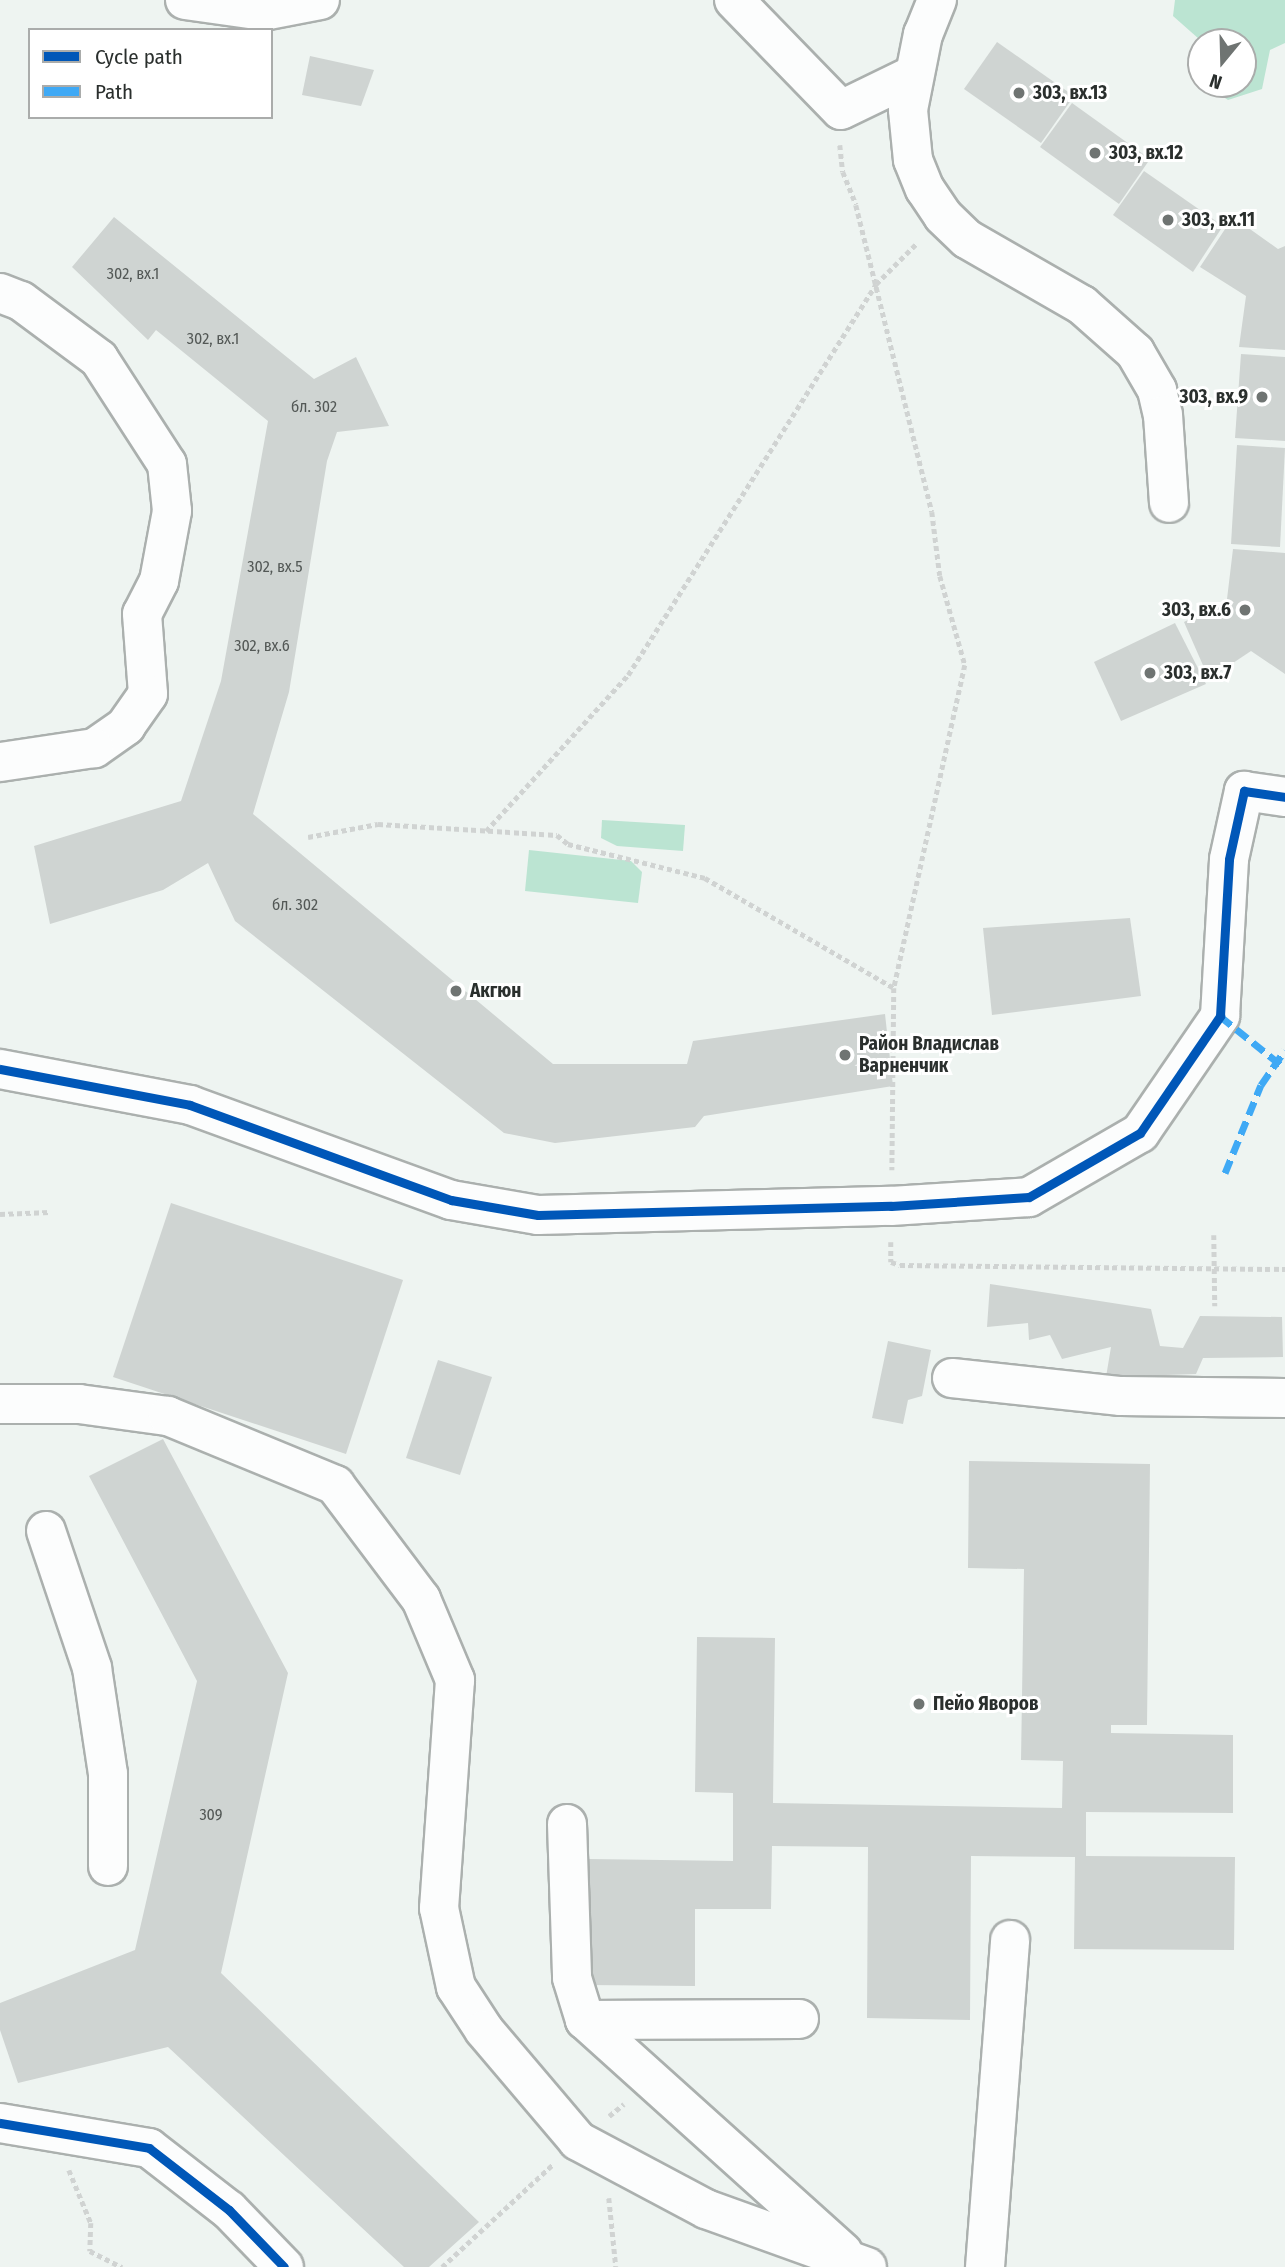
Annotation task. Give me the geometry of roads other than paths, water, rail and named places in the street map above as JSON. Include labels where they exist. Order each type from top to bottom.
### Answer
[{"type":"street","points":[[185,0],[263,11],[320,0]]},
{"type":"street","points":[[734,0],[841,110],[913,75]]},
{"type":"street","points":[[937,0],[913,75],[908,110],[913,160],[943,216],[988,255],[1082,306],[1135,352],[1157,390],[1163,415],[1169,503]]},
{"type":"street","points":[[0,293],[21,300],[99,359],[167,464],[172,511],[159,581],[142,614],[148,694],[126,726],[94,748],[0,762]]},
{"type":"street","points":[[0,1069],[190,1105],[451,1200],[538,1215],[891,1206],[1029,1197],[1140,1133],[1220,1016],[1228,859],[1244,791],[1285,797]]},
{"type":"street","points":[[952,1378],[1121,1396],[1285,1398]]},
{"type":"street","points":[[0,1404],[79,1404],[168,1416],[335,1485],[421,1599],[455,1680],[439,1908],[456,1987],[511,2066],[591,2148],[706,2209],[862,2266]]},
{"type":"street","points":[[46,1531],[92,1668],[108,1774],[108,1866]]},
{"type":"street","points":[[567,1824],[572,1978],[585,2020],[651,2082],[862,2266]]},
{"type":"street","points":[[985,2267],[1010,1940]]},
{"type":"street","points":[[585,2020],[799,2019]]},
{"type":"street","points":[[1,2128],[67,2134],[149,2148],[229,2210],[284,2267]]},
{"type":"place","name":"303, вх.13","points":[[1019,93]]},
{"type":"place","name":"303, вх.12","points":[[1095,153]]},
{"type":"place","name":"303, вх.11","points":[[1168,220]]},
{"type":"place","name":"303, вх.9","points":[[1262,397]]},
{"type":"place","name":"303, вх.6","points":[[1245,610]]},
{"type":"place","name":"303, вх.7","points":[[1150,673]]},
{"type":"place","name":"Акгюн","points":[[456,991]]},
{"type":"place","name":"Район Владислав Варненчик","points":[[845,1055]]},
{"type":"place","name":"Пейо Яворов","points":[[919,1704]]}]
